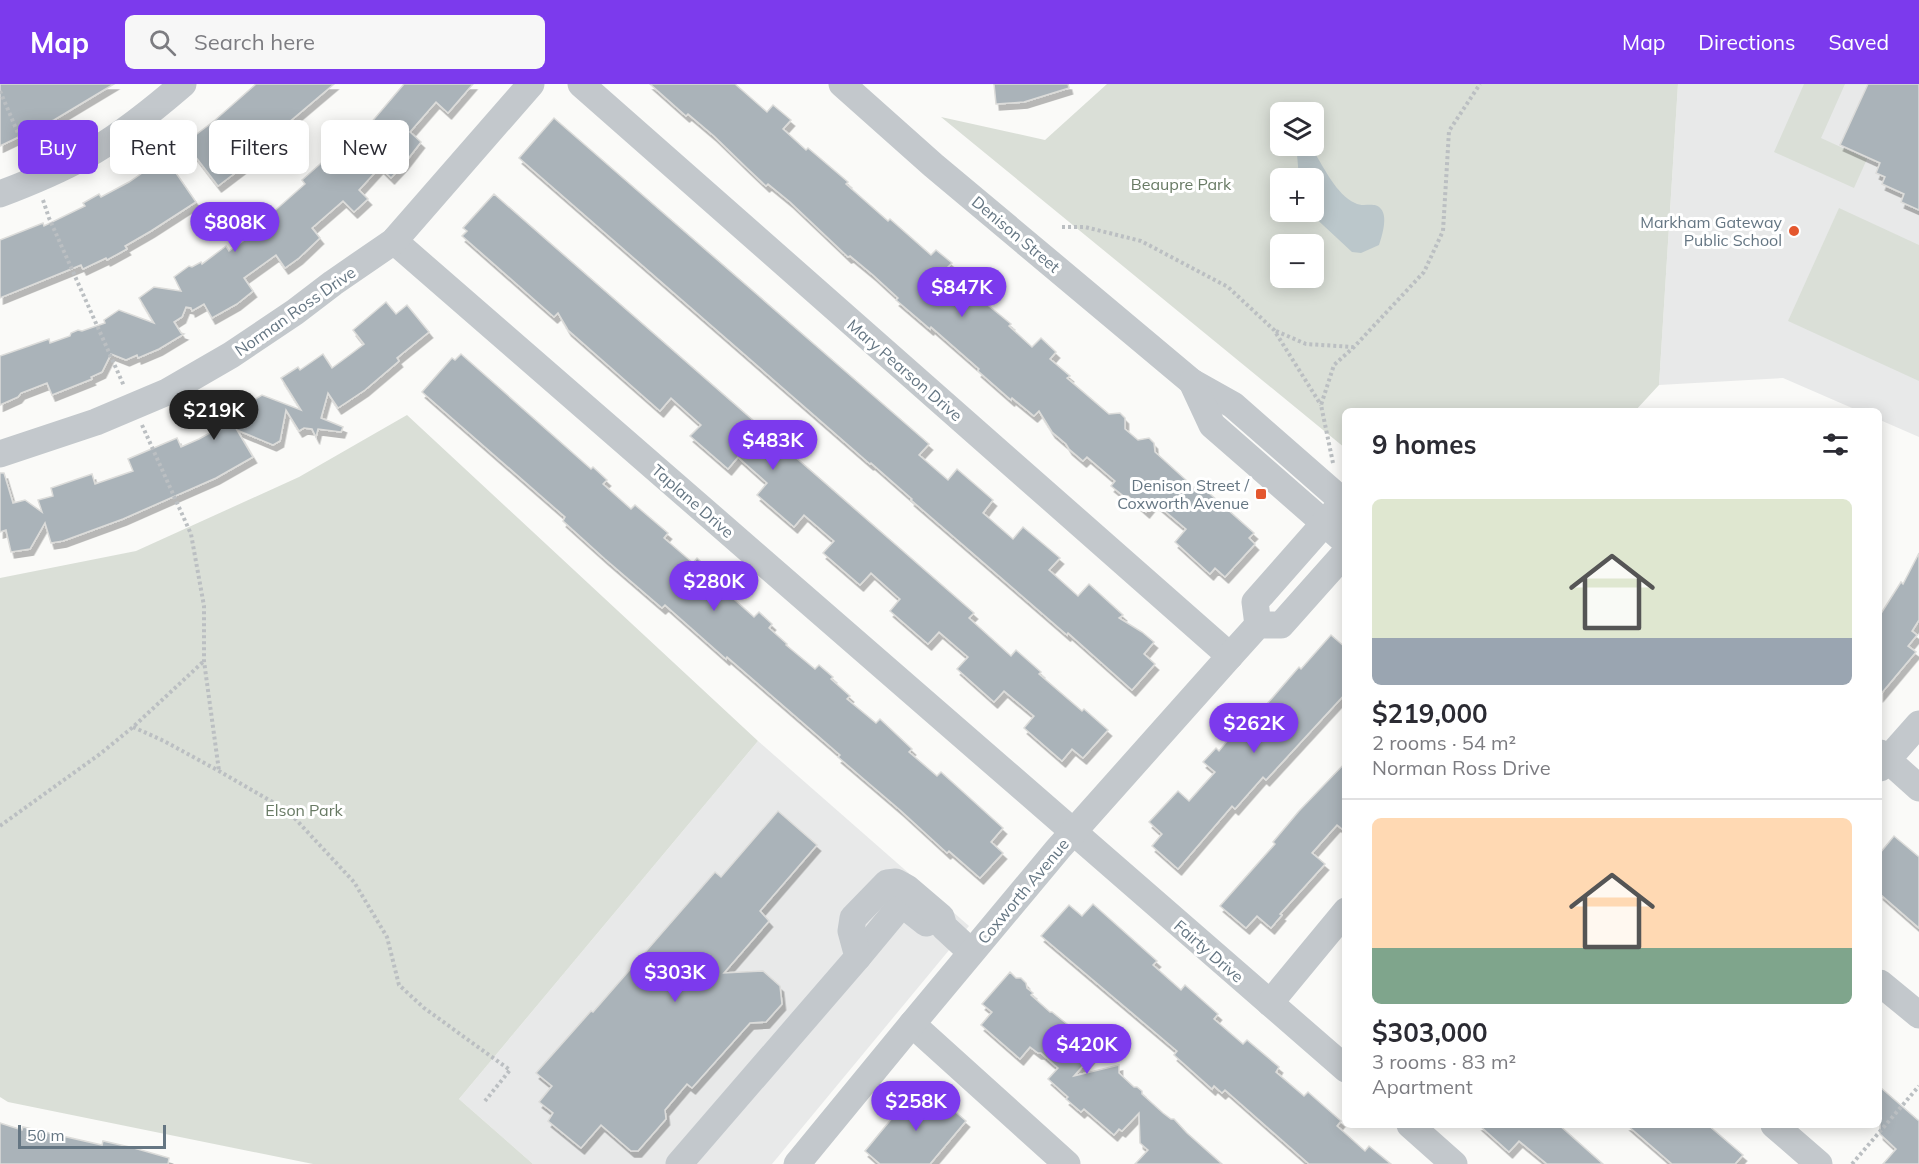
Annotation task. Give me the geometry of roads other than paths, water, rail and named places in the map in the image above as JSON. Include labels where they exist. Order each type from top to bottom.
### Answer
[{"type":"street","points":[[0,194],[22,186],[86,155],[150,112],[183,84]]},
{"type":"street","name":"Norman Ross Drive","points":[[0,454],[96,422],[167,392],[231,355],[394,241],[531,84]]},
{"type":"street","name":"Mary Pearson Drive","points":[[581,84],[1230,656]]},
{"type":"street","name":"Denison Street","points":[[842,84],[933,165],[1192,382],[1233,405],[1342,500]]},
{"type":"street","name":"Taplane Drive","points":[[394,241],[1072,833]]},
{"type":"street","name":"Denison Street","points":[[1192,382],[1212,425],[1342,539]]},
{"type":"street","points":[[1342,504],[1255,602],[1258,625],[1281,625],[1342,556]]},
{"type":"street","name":"Coxworth Avenue","points":[[797,1164],[1072,833],[1258,625]]},
{"type":"street","points":[[1919,724],[1882,760],[1919,788]]},
{"type":"street","name":"Fairty Drive","points":[[1072,833],[1342,1066]]},
{"type":"street","points":[[679,1164],[858,957],[850,931],[853,918],[886,883],[896,882],[907,888],[941,917],[944,927],[971,952]]},
{"type":"street","points":[[1270,1003],[1342,916]]},
{"type":"street","points":[[1882,985],[1919,1015]]},
{"type":"street","points":[[912,1024],[1067,1164]]},
{"type":"street","points":[[1413,1128],[1454,1164]]},
{"type":"street","points":[[1777,1128],[1819,1164]]},
{"type":"place","name":"Markham Gateway Public School","points":[[1794,231]]},
{"type":"place","name":"Denison Street / Coxworth Avenue","points":[[1261,494]]},
{"type":"park label","name":"Beaupre Park","points":[[1181,184]]},
{"type":"park label","name":"Elson Park","points":[[304,810]]}]
